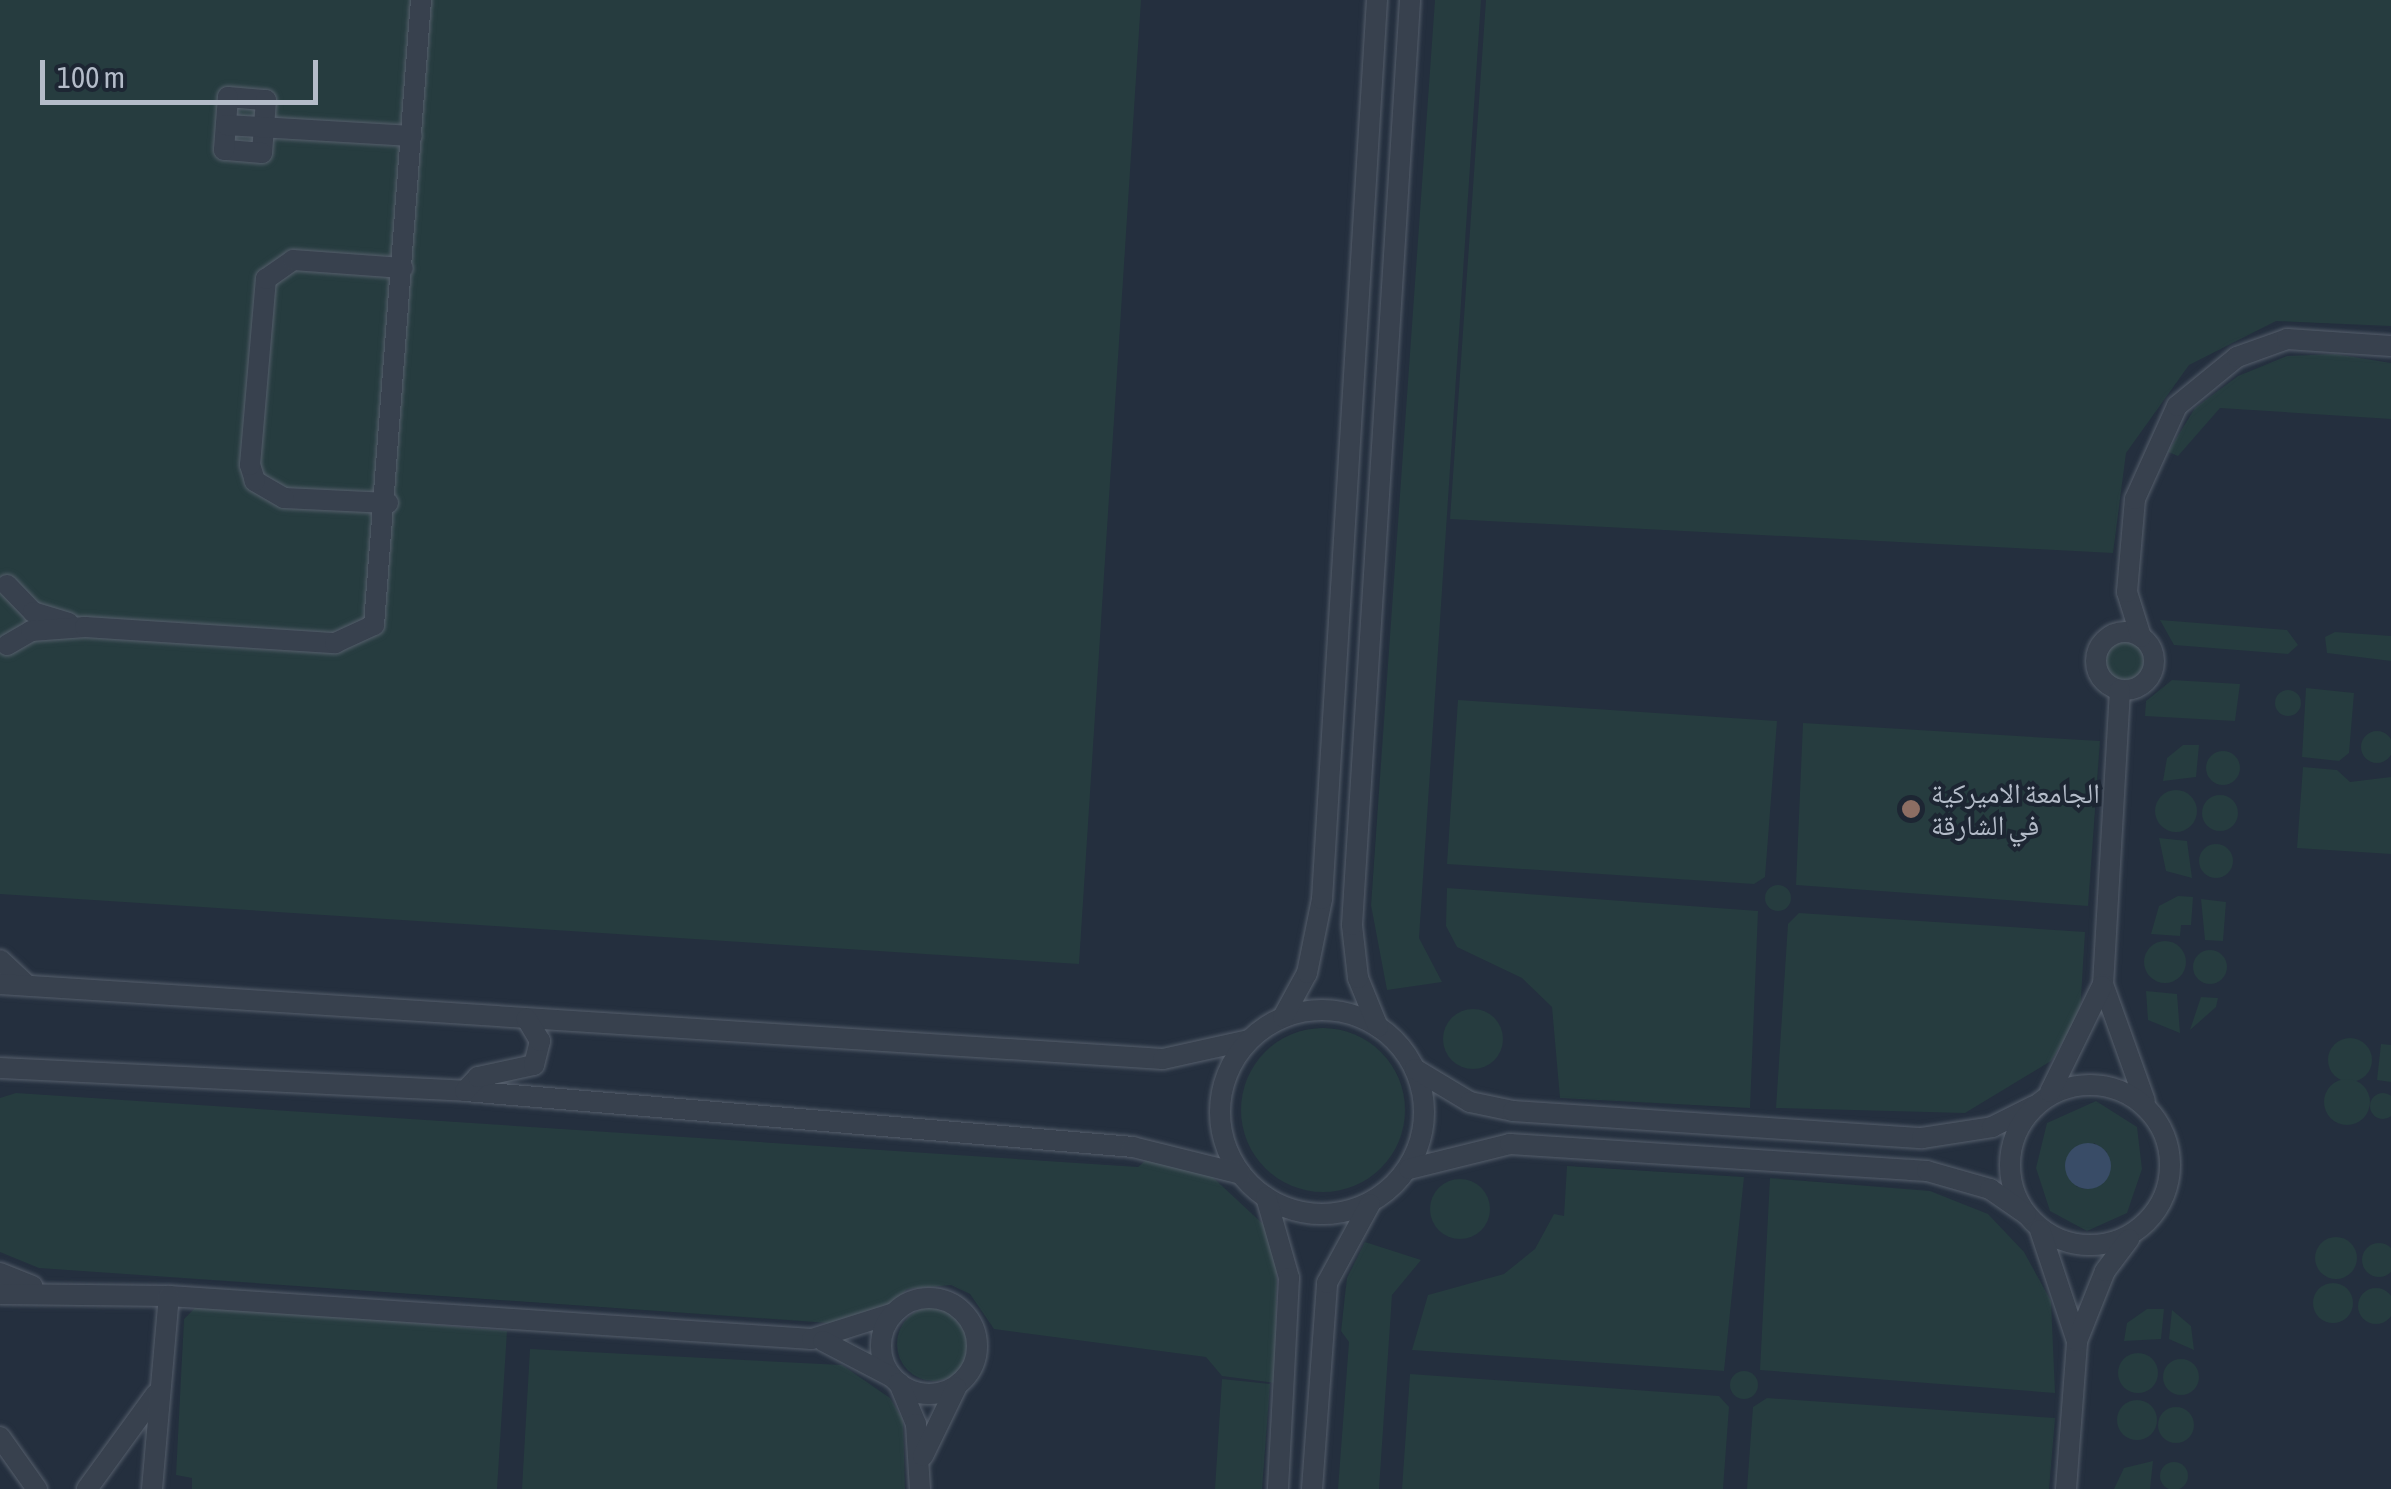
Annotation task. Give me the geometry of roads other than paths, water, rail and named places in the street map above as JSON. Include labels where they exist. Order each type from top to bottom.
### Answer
[{"type":"street","points":[[3,649],[32,632],[85,627],[312,644],[358,636],[381,607],[421,0]]},
{"type":"street","points":[[1284,1017],[1307,973],[1322,899],[1377,0]]},
{"type":"street","points":[[1410,0],[1352,925],[1358,978],[1378,1027],[1415,1069],[1470,1102],[1513,1110],[1922,1138],[1992,1127],[2042,1099],[2091,1080],[2147,1108]]},
{"type":"street","points":[[226,125],[412,136]]},
{"type":"street","points":[[388,503],[268,492],[255,481],[251,448],[266,279],[292,260],[403,268]]},
{"type":"street","points":[[2066,1489],[2077,1342],[2105,1271],[2134,1234],[2164,1172],[2147,1108],[2116,1042],[2103,984],[2120,690],[2096,664],[2127,592],[2140,474],[2195,387],[2287,340],[2391,346]]},
{"type":"street","points":[[4,581],[33,612],[85,627]]},
{"type":"street","points":[[3,649],[17,615],[4,581]]},
{"type":"street","points":[[2120,690],[2150,676],[2154,659],[2141,637],[2127,592]]},
{"type":"street","points":[[2111,635],[2141,637]]},
{"type":"street","points":[[0,960],[28,985]]},
{"type":"street","points":[[0,984],[1163,1059],[1249,1040],[1284,1017],[1332,1010],[1378,1027]]},
{"type":"street","points":[[2077,1342],[2017,1166],[2042,1099],[2103,984]]},
{"type":"street","points":[[465,1091],[478,1077],[534,1065],[540,1041],[528,1019]]},
{"type":"street","points":[[1241,1174],[1220,1106],[1249,1040]]},
{"type":"street","points":[[0,1068],[465,1091],[1160,1150],[1241,1174],[1266,1198],[1312,1214],[1371,1202]]},
{"type":"street","points":[[1409,1169],[1424,1114],[1415,1069]]},
{"type":"street","points":[[1510,1144],[1513,1110]]},
{"type":"street","points":[[1312,1489],[1327,1284],[1371,1202],[1409,1169],[1510,1144],[1927,1172],[1980,1185],[2033,1222],[2086,1250],[2134,1234]]},
{"type":"street","points":[[1266,1198],[1289,1278],[1278,1489]]},
{"type":"street","points":[[0,1273],[40,1288]]},
{"type":"street","points":[[0,1294],[40,1288],[812,1339],[938,1299],[965,1314],[977,1344],[920,1467]]},
{"type":"street","points":[[150,1486],[168,1296]]},
{"type":"street","points":[[894,1313],[882,1344],[920,1467],[920,1489]]},
{"type":"street","points":[[812,1339],[918,1393],[958,1385]]},
{"type":"street","points":[[87,1489],[136,1431],[162,1378]]},
{"type":"street","points":[[0,1475],[2,1441]]},
{"type":"street","points":[[2,1441],[38,1489]]},
{"type":"water","points":[[2088,1143],[2105,1149],[2111,1166],[2105,1183],[2088,1189],[2071,1183],[2065,1166],[2071,1149]]},
{"type":"place","name":"الجامعة الاميركية في الشارقة","points":[[1911,809]]}]
